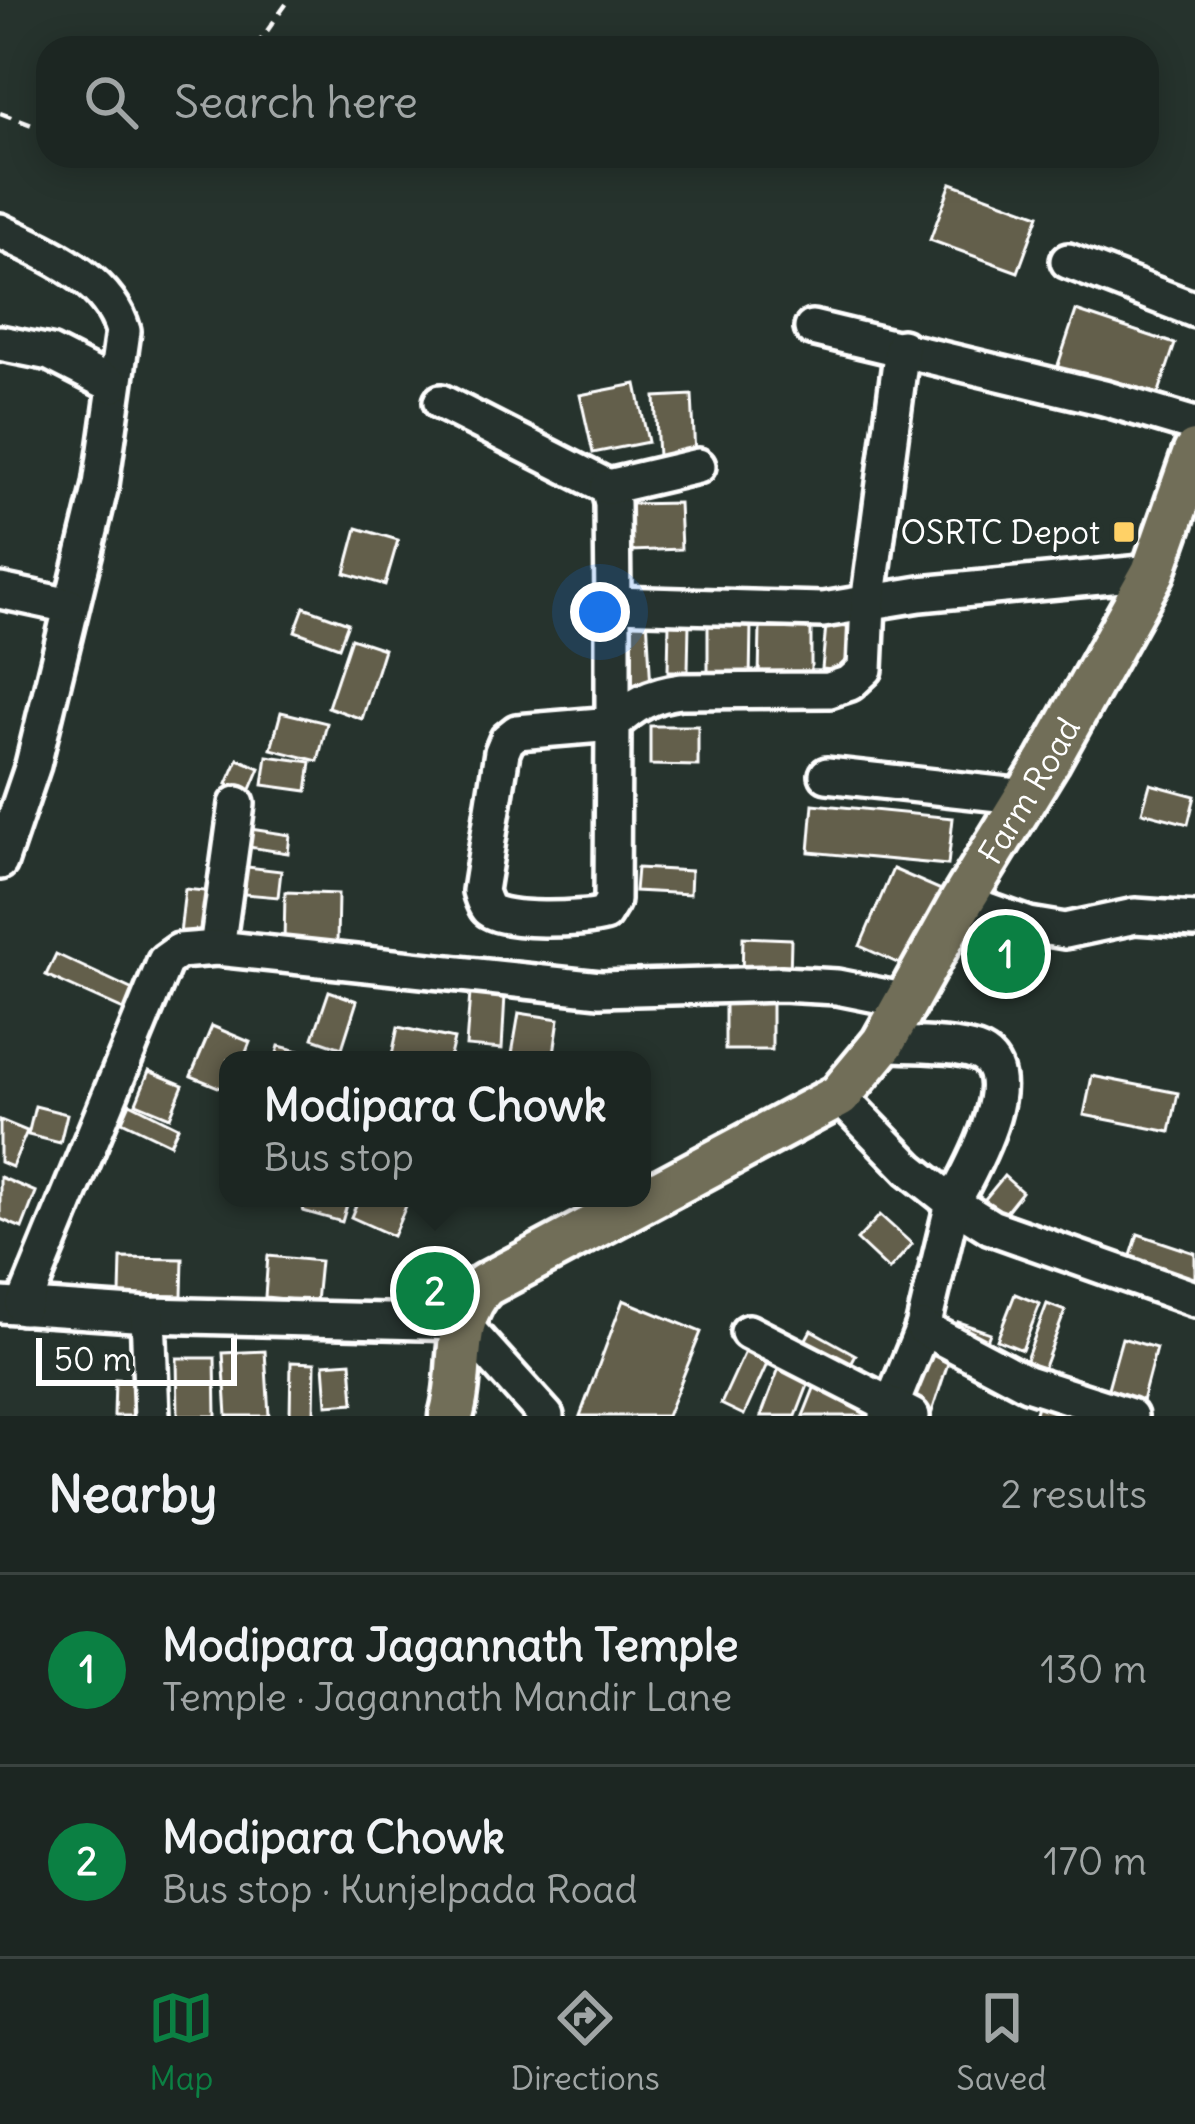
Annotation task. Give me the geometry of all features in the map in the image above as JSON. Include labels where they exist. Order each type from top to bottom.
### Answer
[{"type":"main road","name":"Farm Road","points":[[651,1197],[838,1096],[883,1042],[1153,572],[1195,452]]},
{"type":"main road","name":"Farm Road","points":[[462,1323],[470,1300],[485,1286],[632,1207]]},
{"type":"main road","points":[[457,1410],[462,1323]]},
{"type":"street","points":[[0,231],[104,291],[123,331],[101,485],[33,765],[0,862]]},
{"type":"street","points":[[1068,261],[1195,310]]},
{"type":"street","points":[[812,328],[902,346],[1195,425]]},
{"type":"street","points":[[0,343],[50,353],[113,385]]},
{"type":"street","points":[[608,488],[613,604],[613,724],[612,901],[604,914],[586,920],[500,916],[486,908],[480,891],[502,752],[517,732],[613,724],[636,703],[659,694],[829,690],[850,683],[865,670],[868,604],[902,346]]},
{"type":"street","points":[[442,402],[608,488],[698,466]]},
{"type":"street","points":[[613,604],[806,610],[1153,572]]},
{"type":"street","points":[[0,591],[70,606]]},
{"type":"street","points":[[827,775],[1026,797]]},
{"type":"street","points":[[217,948],[237,804]]},
{"type":"street","points":[[962,901],[1029,925],[1065,931],[1136,916],[1195,920]]},
{"type":"street","points":[[546,1416],[462,1323],[148,1315],[11,1306],[166,961],[179,951],[217,948],[600,989],[782,984],[837,987],[907,1001]]},
{"type":"street","points":[[748,1332],[897,1413],[953,1203],[980,1150],[1000,1095],[990,1060],[976,1052],[883,1042]]},
{"type":"street","points":[[838,1096],[910,1169],[991,1227],[1195,1299]]},
{"type":"street","points":[[148,1315],[152,1416]]},
{"type":"street","points":[[923,1328],[1027,1383],[1130,1416]]},
{"type":"path","points":[[264,36],[289,0]]},
{"type":"path","points":[[0,112],[36,126]]},
{"type":"building","points":[[951,183],[1039,215],[1018,272],[930,240]]},
{"type":"building","points":[[1076,311],[1175,344],[1154,407],[1055,374]]},
{"type":"building","points":[[636,384],[648,442],[593,453],[580,395]]},
{"type":"building","points":[[692,395],[695,455],[658,457],[655,397]]},
{"type":"building","points":[[679,503],[681,549],[631,551],[630,504]]},
{"type":"building","points":[[357,528],[398,540],[385,585],[345,573]]},
{"type":"building","points":[[304,607],[348,623],[339,647],[295,631]]},
{"type":"building","points":[[647,615],[651,689],[626,691],[622,616]]},
{"type":"building","points":[[669,623],[689,623],[688,671],[668,671]]},
{"type":"building","points":[[708,623],[751,623],[750,682],[708,682]]},
{"type":"building","points":[[826,625],[858,628],[854,672],[822,669]]},
{"type":"building","points":[[760,628],[811,629],[811,679],[759,678]]},
{"type":"building","points":[[351,638],[384,649],[362,719],[328,707]]},
{"type":"building","points":[[281,712],[327,723],[318,761],[271,749]]},
{"type":"building","points":[[650,726],[698,726],[698,766],[650,765]]},
{"type":"building","points":[[267,756],[311,762],[307,791],[263,785]]},
{"type":"building","points":[[238,759],[260,768],[249,794],[227,784]]},
{"type":"building","points":[[1150,784],[1195,796],[1188,824],[1142,812]]},
{"type":"building","points":[[813,804],[953,818],[948,865],[809,852]]},
{"type":"building","points":[[244,828],[290,835],[288,853],[242,846]]},
{"type":"building","points":[[247,867],[281,871],[278,897],[244,894]]},
{"type":"building","points":[[637,868],[691,871],[690,894],[635,891]]},
{"type":"building","points":[[893,869],[946,892],[913,970],[860,946]]},
{"type":"building","points":[[185,889],[214,892],[211,943],[179,943]]},
{"type":"building","points":[[285,892],[338,894],[337,944],[284,943]]},
{"type":"building","points":[[743,937],[791,939],[790,978],[742,976]]},
{"type":"building","points":[[56,954],[135,991],[126,1011],[46,975]]},
{"type":"building","points":[[329,991],[357,1001],[342,1048],[313,1038]]},
{"type":"building","points":[[470,993],[505,995],[502,1049],[466,1046]]},
{"type":"building","points":[[725,993],[772,993],[772,1050],[725,1050]]},
{"type":"building","points":[[519,1013],[559,1019],[554,1051],[513,1051]]},
{"type":"building","points":[[212,1026],[250,1042],[246,1051],[219,1051],[219,1087],[191,1076]]},
{"type":"building","points":[[398,1027],[454,1039],[451,1051],[393,1051]]},
{"type":"building","points":[[149,1071],[183,1085],[170,1117],[136,1103]]},
{"type":"building","points":[[1092,1076],[1178,1093],[1170,1132],[1084,1115]]},
{"type":"building","points":[[130,1103],[178,1127],[170,1144],[122,1121]]},
{"type":"building","points":[[35,1106],[67,1114],[60,1143],[28,1135]]},
{"type":"building","points":[[0,1120],[27,1131],[12,1167],[0,1162]]},
{"type":"building","points":[[1004,1176],[1022,1192],[994,1227],[975,1211]]},
{"type":"building","points":[[0,1177],[36,1192],[22,1228],[0,1219]]},
{"type":"building","points":[[304,1207],[346,1207],[342,1222],[303,1211]]},
{"type":"building","points":[[355,1207],[406,1207],[393,1236],[351,1217]]},
{"type":"building","points":[[880,1215],[912,1244],[889,1270],[857,1240]]},
{"type":"building","points":[[1138,1234],[1195,1253],[1195,1291],[1127,1268]]},
{"type":"building","points":[[268,1256],[320,1261],[316,1302],[265,1297]]},
{"type":"building","points":[[121,1258],[183,1259],[182,1296],[120,1295]]},
{"type":"building","points":[[1015,1294],[1040,1304],[1022,1350],[997,1340]]},
{"type":"building","points":[[623,1300],[701,1332],[667,1416],[580,1416]]},
{"type":"building","points":[[1047,1304],[1065,1311],[1041,1375],[1023,1368]]},
{"type":"building","points":[[958,1322],[990,1333],[982,1354],[952,1340]]},
{"type":"building","points":[[811,1330],[856,1355],[843,1379],[798,1354]]},
{"type":"building","points":[[922,1337],[953,1348],[932,1412],[901,1401]]},
{"type":"building","points":[[1122,1338],[1156,1348],[1141,1405],[1106,1395]]},
{"type":"building","points":[[748,1345],[771,1355],[744,1415],[721,1404]]},
{"type":"building","points":[[265,1351],[269,1416],[227,1416],[223,1353]]},
{"type":"building","points":[[177,1358],[215,1358],[216,1416],[178,1416]]},
{"type":"building","points":[[291,1362],[315,1363],[314,1416],[290,1416]]},
{"type":"building","points":[[351,1362],[354,1403],[327,1405],[324,1364]]},
{"type":"building","points":[[779,1368],[810,1380],[796,1416],[761,1416]]},
{"type":"building","points":[[115,1379],[145,1381],[143,1416],[114,1416]]},
{"type":"building","points":[[815,1386],[870,1409],[867,1416],[803,1416]]},
{"type":"building","points":[[1038,1402],[1084,1416],[1034,1416]]},
{"type":"place","name":"OSRTC Depot","points":[[1124,532]]},
{"type":"place","name":"Modipara Jagannath Temple","points":[[1006,954]]},
{"type":"place","name":"Modipara Chowk","points":[[435,1291]]}]
